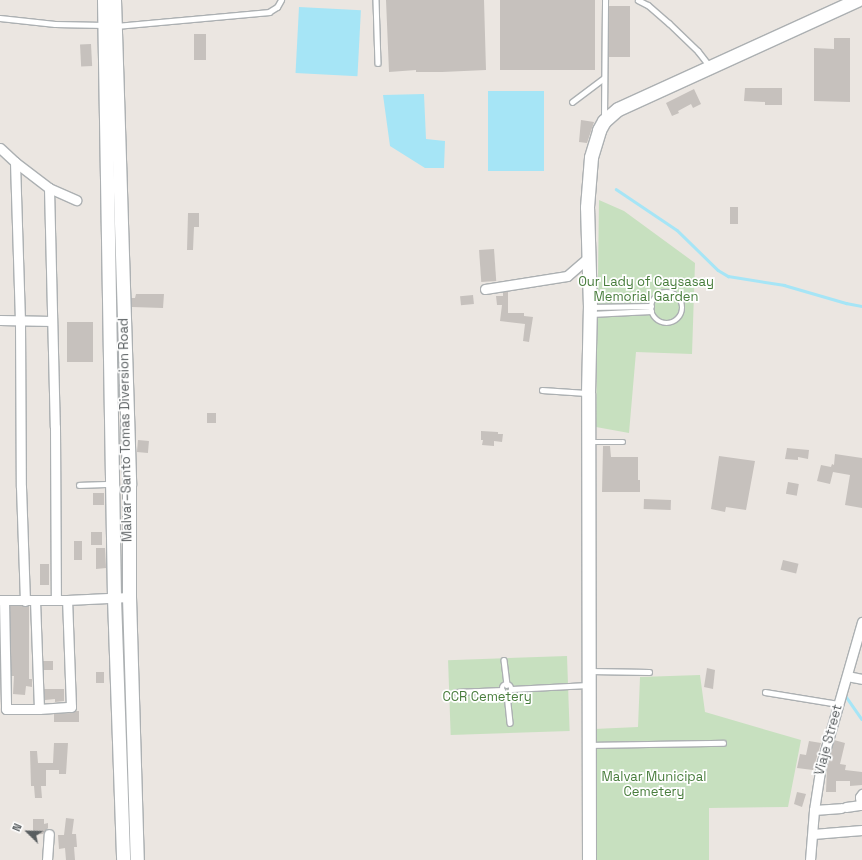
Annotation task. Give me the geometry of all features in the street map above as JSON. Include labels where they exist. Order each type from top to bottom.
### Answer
[{"type":"street","name":"Malvar–Santo Tomas Diversion Road","points":[[104,0],[110,25],[129,485],[129,597],[137,860]]},
{"type":"street","name":"Malvar–Santo Tomas Diversion Road","points":[[114,0],[110,25],[112,484],[114,598],[123,860]]},
{"type":"street","points":[[589,860],[588,393],[590,310],[587,207],[592,157],[599,130],[604,121],[618,108],[712,67],[857,0]]},
{"type":"street","points":[[0,148],[15,162],[49,188],[76,200]]},
{"type":"street","points":[[15,162],[20,321],[25,601]]},
{"type":"street","points":[[49,188],[56,600]]},
{"type":"street","points":[[485,290],[567,276],[588,258]]},
{"type":"street","points":[[0,320],[52,321]]},
{"type":"street","points":[[67,600],[71,707],[6,709],[2,600],[25,601],[129,597]]},
{"type":"street","points":[[35,600],[39,709]]},
{"type":"street","name":"Viaje Street","points":[[810,860],[814,810],[821,765],[862,622]]},
{"type":"street","points":[[847,676],[862,679]]},
{"type":"street","points":[[814,810],[861,805],[860,797],[862,794]]},
{"type":"street","points":[[813,834],[862,830]]},
{"type":"street","points":[[47,860],[49,834]]},
{"type":"lane","points":[[0,18],[55,24],[110,25],[185,18],[247,16],[269,12],[277,7],[281,0]]},
{"type":"lane","points":[[376,0],[378,63]]},
{"type":"lane","points":[[604,121],[603,78],[605,0]]},
{"type":"lane","points":[[638,0],[648,5],[669,23],[712,67]]},
{"type":"lane","points":[[572,102],[603,78]]},
{"type":"lane","points":[[669,292],[679,298],[683,309],[678,320],[666,324],[656,320],[651,308],[657,295],[669,292]]},
{"type":"lane","points":[[590,310],[651,308]]},
{"type":"lane","points":[[590,310],[651,308]]},
{"type":"lane","points":[[542,390],[588,393]]},
{"type":"lane","points":[[588,442],[623,442]]},
{"type":"lane","points":[[79,485],[112,484]]},
{"type":"lane","points":[[504,660],[507,685],[512,689],[589,685]]},
{"type":"lane","points":[[589,671],[649,672]]},
{"type":"lane","points":[[502,690],[507,685]]},
{"type":"lane","points":[[507,694],[512,689]]},
{"type":"lane","points":[[456,692],[502,690],[507,694],[510,723]]},
{"type":"lane","points":[[765,692],[838,704]]},
{"type":"lane","points":[[589,745],[723,742]]},
{"type":"green space","name":"Our Lady of Caysasay Memorial Garden","points":[[599,200],[624,211],[695,263],[692,354],[636,352],[629,433],[596,427]]},
{"type":"green space","name":"CCR Cemetery","points":[[567,656],[570,731],[451,735],[448,660]]},
{"type":"green space","name":"Malvar Municipal Cemetery","points":[[700,675],[705,712],[801,740],[788,807],[709,808],[709,860],[594,860],[594,729],[638,727],[640,677]]},
{"type":"water","points":[[299,7],[361,10],[357,76],[296,73]]},
{"type":"water","points":[[488,91],[544,91],[544,171],[488,171]]},
{"type":"water","points":[[424,94],[426,139],[445,141],[444,168],[425,168],[390,146],[383,95]]},
{"type":"building","points":[[386,0],[484,0],[486,70],[416,72],[416,70],[389,72]]},
{"type":"building","points":[[500,0],[595,0],[595,70],[500,70]]},
{"type":"building","points":[[609,6],[630,6],[630,57],[609,57]]},
{"type":"building","points":[[194,34],[206,34],[206,60],[194,60]]},
{"type":"building","points":[[834,38],[850,38],[850,102],[814,101],[814,48],[834,49]]},
{"type":"building","points":[[91,44],[92,66],[81,67],[80,45]]},
{"type":"building","points":[[745,88],[782,88],[782,105],[765,105],[765,102],[744,101]]},
{"type":"building","points":[[694,89],[701,104],[693,108],[691,104],[678,111],[679,113],[672,116],[666,103]]},
{"type":"building","points":[[581,120],[594,122],[587,143],[579,142]]},
{"type":"building","points":[[730,207],[738,207],[738,224],[730,224]]},
{"type":"building","points":[[188,213],[199,213],[199,227],[194,227],[193,250],[187,250]]},
{"type":"building","points":[[494,249],[496,281],[481,282],[479,250]]},
{"type":"building","points":[[508,291],[508,313],[524,313],[524,316],[533,317],[529,342],[523,341],[525,324],[500,321],[502,305],[497,305],[496,296],[503,296],[503,292]]},
{"type":"building","points":[[136,294],[164,294],[163,308],[132,307],[131,298],[135,298]]},
{"type":"building","points":[[473,295],[474,304],[461,305],[460,296]]},
{"type":"building","points":[[67,322],[93,322],[93,362],[67,362]]},
{"type":"building","points":[[207,413],[216,413],[216,423],[207,423]]},
{"type":"building","points":[[481,431],[498,432],[498,434],[503,434],[502,442],[494,441],[494,446],[482,445],[483,440],[481,440]]},
{"type":"building","points":[[138,440],[149,441],[148,453],[137,452]]},
{"type":"building","points":[[603,446],[610,446],[611,457],[638,457],[638,480],[640,480],[640,492],[602,492]]},
{"type":"building","points":[[787,448],[809,450],[808,459],[798,457],[798,460],[785,459]]},
{"type":"building","points":[[835,454],[862,458],[862,508],[845,505],[850,475],[833,472],[830,484],[817,481],[821,465],[831,467],[832,464],[834,465]]},
{"type":"building","points":[[719,456],[755,461],[746,510],[726,507],[725,512],[711,509]]},
{"type":"building","points":[[788,482],[799,484],[797,496],[786,494]]},
{"type":"building","points":[[93,493],[104,493],[104,505],[93,505]]},
{"type":"building","points":[[644,499],[671,500],[671,510],[644,509]]},
{"type":"building","points":[[91,532],[102,532],[102,545],[91,545]]},
{"type":"building","points":[[74,541],[82,541],[82,560],[74,560]]},
{"type":"building","points":[[96,548],[105,548],[106,568],[96,569]]},
{"type":"building","points":[[783,560],[799,564],[796,574],[781,570]]},
{"type":"building","points":[[40,564],[49,564],[49,585],[40,585]]},
{"type":"building","points":[[10,606],[29,606],[29,679],[32,679],[32,687],[26,686],[25,695],[13,694],[14,676],[11,676]]},
{"type":"building","points":[[43,661],[53,661],[53,670],[43,670]]},
{"type":"building","points":[[707,668],[715,670],[713,689],[704,687]]},
{"type":"building","points":[[96,672],[104,672],[104,683],[96,683]]},
{"type":"building","points":[[44,689],[64,689],[64,701],[55,702],[55,699],[45,700]]},
{"type":"building","points":[[79,711],[79,722],[54,722],[54,714],[71,713]]},
{"type":"building","points":[[834,740],[845,743],[840,764],[846,765],[845,770],[862,772],[862,785],[850,786],[850,781],[836,781],[836,792],[826,792],[827,766]]},
{"type":"building","points":[[809,741],[821,743],[813,770],[797,768],[800,754],[806,755]]},
{"type":"building","points":[[54,743],[68,743],[66,774],[59,774],[59,770],[46,770],[46,786],[41,786],[42,798],[35,798],[34,786],[31,786],[30,751],[37,751],[38,763],[53,763]]},
{"type":"building","points":[[797,792],[806,794],[802,807],[794,804]]},
{"type":"building","points":[[66,818],[74,819],[72,834],[76,834],[77,847],[74,847],[75,860],[66,860],[65,848],[59,849],[58,835],[64,835]]},
{"type":"building","points":[[33,819],[44,819],[44,824],[48,823],[48,828],[43,834],[33,835]]},
{"type":"waterway","points":[[616,189],[677,230],[718,270],[728,276],[784,285],[846,303],[862,306]]},
{"type":"waterway","points":[[845,695],[862,719]]}]
